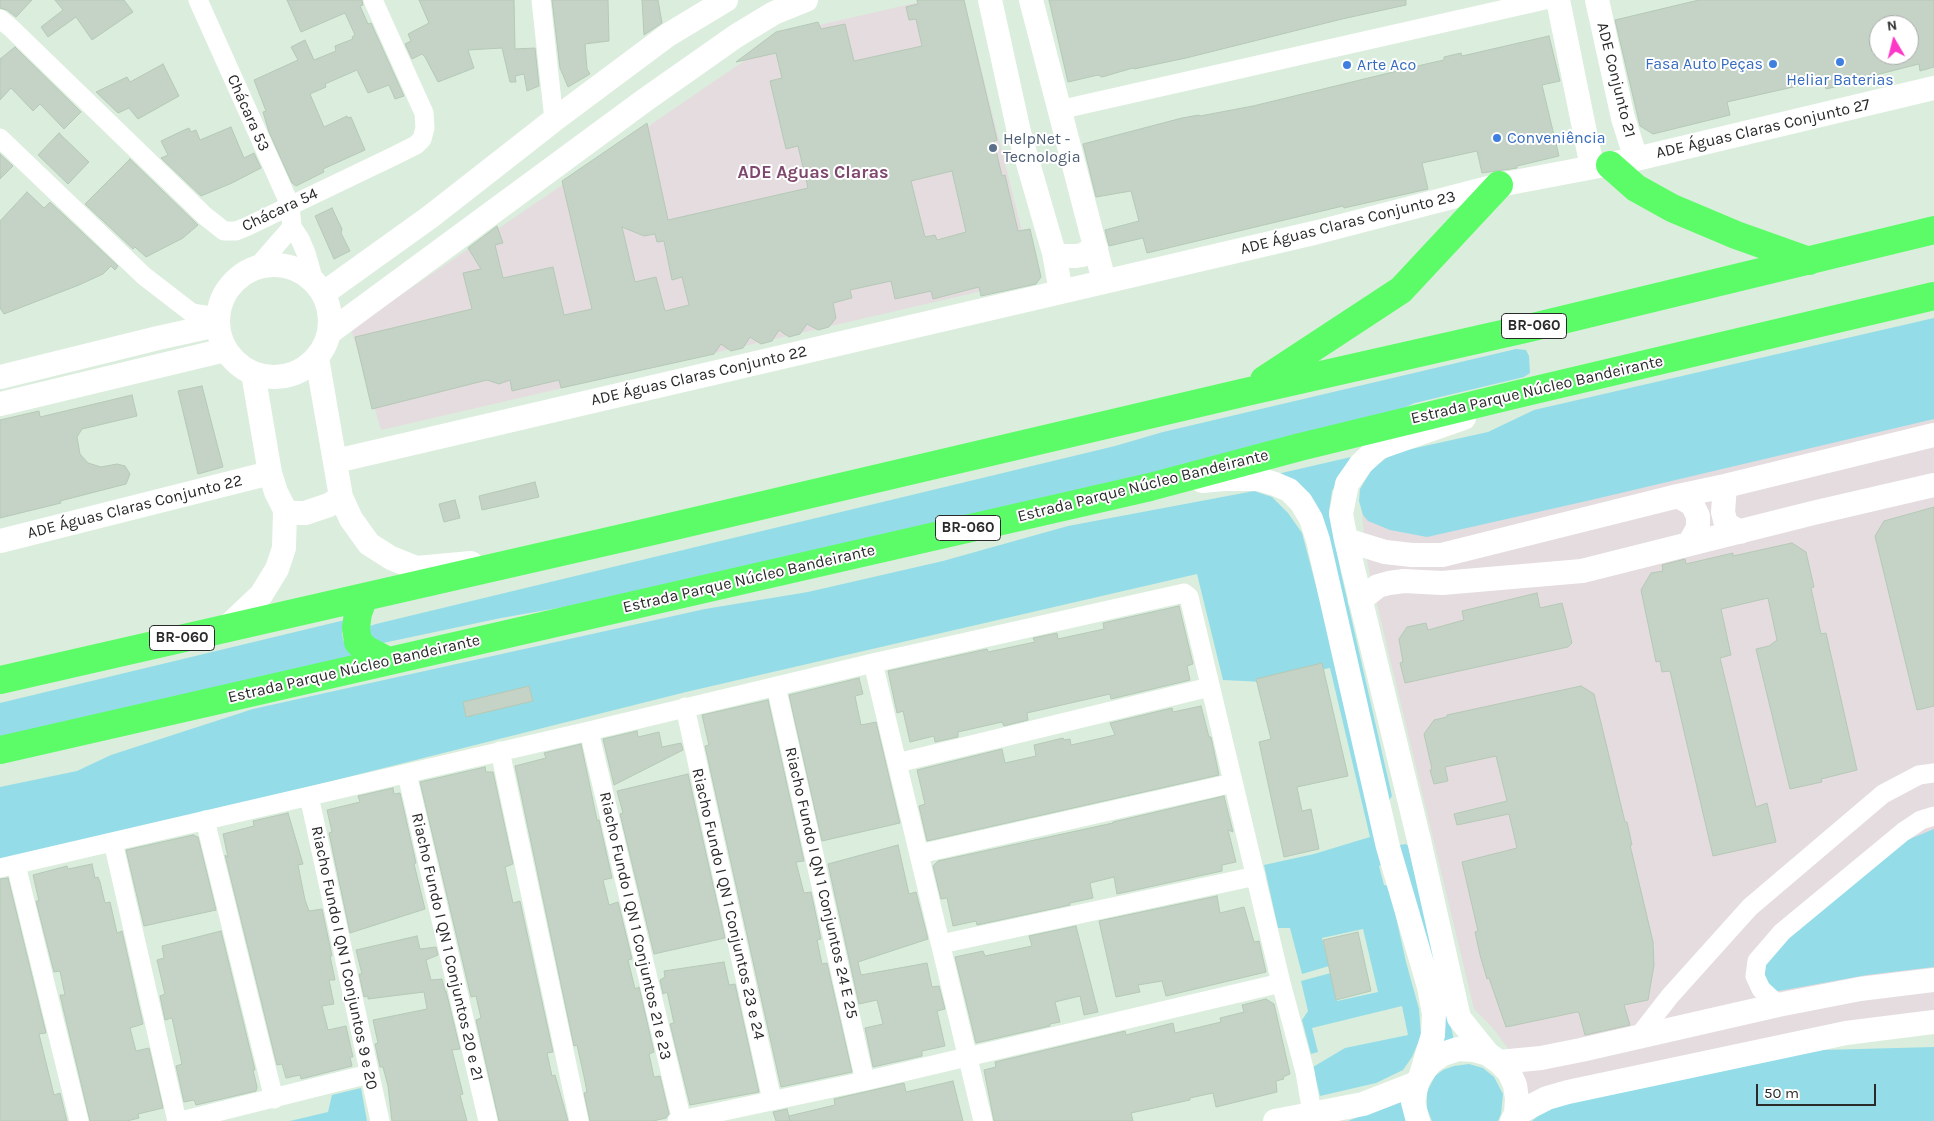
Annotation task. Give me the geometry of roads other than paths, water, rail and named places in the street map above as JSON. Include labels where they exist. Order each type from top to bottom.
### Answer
[{"type":"highway","points":[[1613,164],[1636,188],[1672,208],[1736,235],[1809,261]]},
{"type":"highway","points":[[1246,392],[1401,290],[1499,185]]},
{"type":"highway","name":"BR-060","points":[[0,680],[1529,328],[1934,230]]},
{"type":"highway","name":"Estrada Parque Núcleo Bandeirante","points":[[0,750],[1150,487],[1309,445],[1514,395],[1934,296]]},
{"type":"highway","points":[[364,597],[358,613],[356,628],[358,642],[388,662]]},
{"type":"street","name":"Chácara 53","points":[[198,0],[290,205],[292,227],[300,239],[319,287]]},
{"type":"street","name":"Chácara 54","points":[[0,19],[205,216],[224,231],[246,227],[416,145],[422,139],[425,128],[424,113],[373,0]]},
{"type":"street","points":[[541,0],[554,120]]},
{"type":"street","points":[[319,287],[430,217],[554,120],[668,36],[726,0]]},
{"type":"street","points":[[330,332],[553,166],[690,68],[736,36],[774,13],[806,0]]},
{"type":"street","points":[[1059,110],[1545,0]]},
{"type":"street","points":[[1558,0],[1584,123],[1613,164]]},
{"type":"street","name":"ADE Conjunto 21","points":[[1596,0],[1623,118],[1613,164]]},
{"type":"street","points":[[992,3],[1019,132],[1054,253],[1062,292],[1104,281],[1030,1]]},
{"type":"street","name":"ADE Águas Claras Conjunto 27","points":[[1613,164],[1934,88]]},
{"type":"street","points":[[1584,123],[1593,130],[1602,130],[1614,127],[1623,118]]},
{"type":"street","points":[[0,138],[144,276],[192,313],[217,321]]},
{"type":"street","name":"ADE Águas Claras Conjunto 23","points":[[1104,281],[1318,232],[1499,185],[1613,164]]},
{"type":"street","points":[[258,266],[292,227]]},
{"type":"street","points":[[1054,253],[1062,256],[1076,256],[1096,248]]},
{"type":"street","points":[[278,264],[298,269],[319,287],[330,312],[330,332],[317,358],[298,372],[276,377],[254,373],[242,368],[225,350],[220,338],[217,321],[221,300],[230,285],[242,274],[258,266],[278,264]]},
{"type":"street","name":"ADE Águas Claras Conjunto 22","points":[[336,461],[1062,292]]},
{"type":"street","points":[[0,377],[158,338],[217,321]]},
{"type":"street","points":[[0,404],[225,350]]},
{"type":"street","points":[[317,358],[342,497],[351,519],[369,544],[391,558],[416,568],[535,558]]},
{"type":"street","points":[[226,628],[261,595],[277,569],[284,548],[285,510],[276,492],[270,473],[254,373]]},
{"type":"street","points":[[1514,395],[1476,414],[1378,448],[1360,464],[1347,484],[1341,514],[1360,600],[1419,840],[1459,1018],[1509,1072],[1515,1085],[1517,1099],[1514,1117]]},
{"type":"street","points":[[1346,540],[1385,552],[1412,555],[1442,555],[1934,435]]},
{"type":"street","name":"ADE Águas Claras Conjunto 22","points":[[0,541],[270,473]]},
{"type":"street","points":[[1150,487],[1224,479],[1258,479],[1288,490],[1301,502],[1311,519],[1318,540],[1388,848],[1429,987],[1434,1014],[1432,1035],[1414,1102],[1418,1121]]},
{"type":"street","points":[[1360,600],[1378,586],[1404,581],[1442,583],[1582,571],[1813,512],[1934,484]]},
{"type":"street","points":[[1725,486],[1723,512],[1726,524],[1740,532]]},
{"type":"street","points":[[1678,496],[1692,504],[1698,516],[1698,528],[1689,544]]},
{"type":"street","points":[[285,510],[293,514],[305,513],[329,505],[342,497]]},
{"type":"street","points":[[1442,555],[1442,583]]},
{"type":"street","points":[[79,1121],[8,867],[873,663],[1184,593],[1189,597],[1281,983],[1305,1072],[1312,1113]]},
{"type":"street","points":[[873,663],[983,1121]]},
{"type":"street","name":"Riacho Fundo I QN 1 Conjuntos 24 E 25","points":[[776,686],[865,1081]]},
{"type":"street","points":[[897,763],[1210,687]]},
{"type":"street","name":"Riacho Fundo I QN 1 Conjuntos 23 e 24","points":[[685,707],[772,1100]]},
{"type":"street","name":"Riacho Fundo I QN 1 Conjuntos 21 e 23","points":[[589,731],[680,1121]]},
{"type":"street","points":[[500,751],[580,1121]]},
{"type":"street","points":[[1638,1037],[1670,996],[1750,908],[1884,794],[1919,775],[1934,773]]},
{"type":"street","name":"Riacho Fundo I QN 1 Conjuntos 20 e 21","points":[[407,774],[488,1121]]},
{"type":"street","points":[[919,854],[1233,783]]},
{"type":"street","points":[[1379,806],[1388,812],[1400,810],[1406,805],[1407,793]]},
{"type":"street","name":"Riacho Fundo I QN 1 Conjuntos 9 e 20","points":[[309,796],[380,1121]]},
{"type":"street","points":[[1778,1005],[1761,989],[1755,976],[1756,961],[1782,932],[1903,832],[1921,820],[1934,816]]},
{"type":"street","points":[[205,820],[274,1099]]},
{"type":"street","points":[[1388,848],[1394,840],[1407,834],[1419,840]]},
{"type":"street","points":[[113,842],[177,1121]]},
{"type":"street","points":[[942,944],[1256,876]]},
{"type":"street","points":[[1275,1121],[1363,1104],[1419,1079],[1430,1063],[1443,1054],[1458,1050],[1474,1050],[1494,1058],[1541,1058],[1778,1005],[1860,989],[1934,980]]},
{"type":"street","points":[[680,1121],[865,1081],[1281,983]]},
{"type":"street","points":[[1514,1117],[1547,1098],[1568,1092],[1846,1033],[1934,1022]]},
{"type":"street","points":[[181,1121],[369,1074]]},
{"type":"place","name":"Heliar Baterias","points":[[1840,62]]},
{"type":"place","name":"Fasa Auto Peças","points":[[1773,64]]},
{"type":"place","name":"Arte Aco","points":[[1347,65]]},
{"type":"place","name":"Conveniência","points":[[1497,138]]},
{"type":"place","name":"HelpNet - Tecnologia","points":[[993,148]]},
{"type":"district","name":"ADE Aguas Claras","points":[[813,173]]}]
